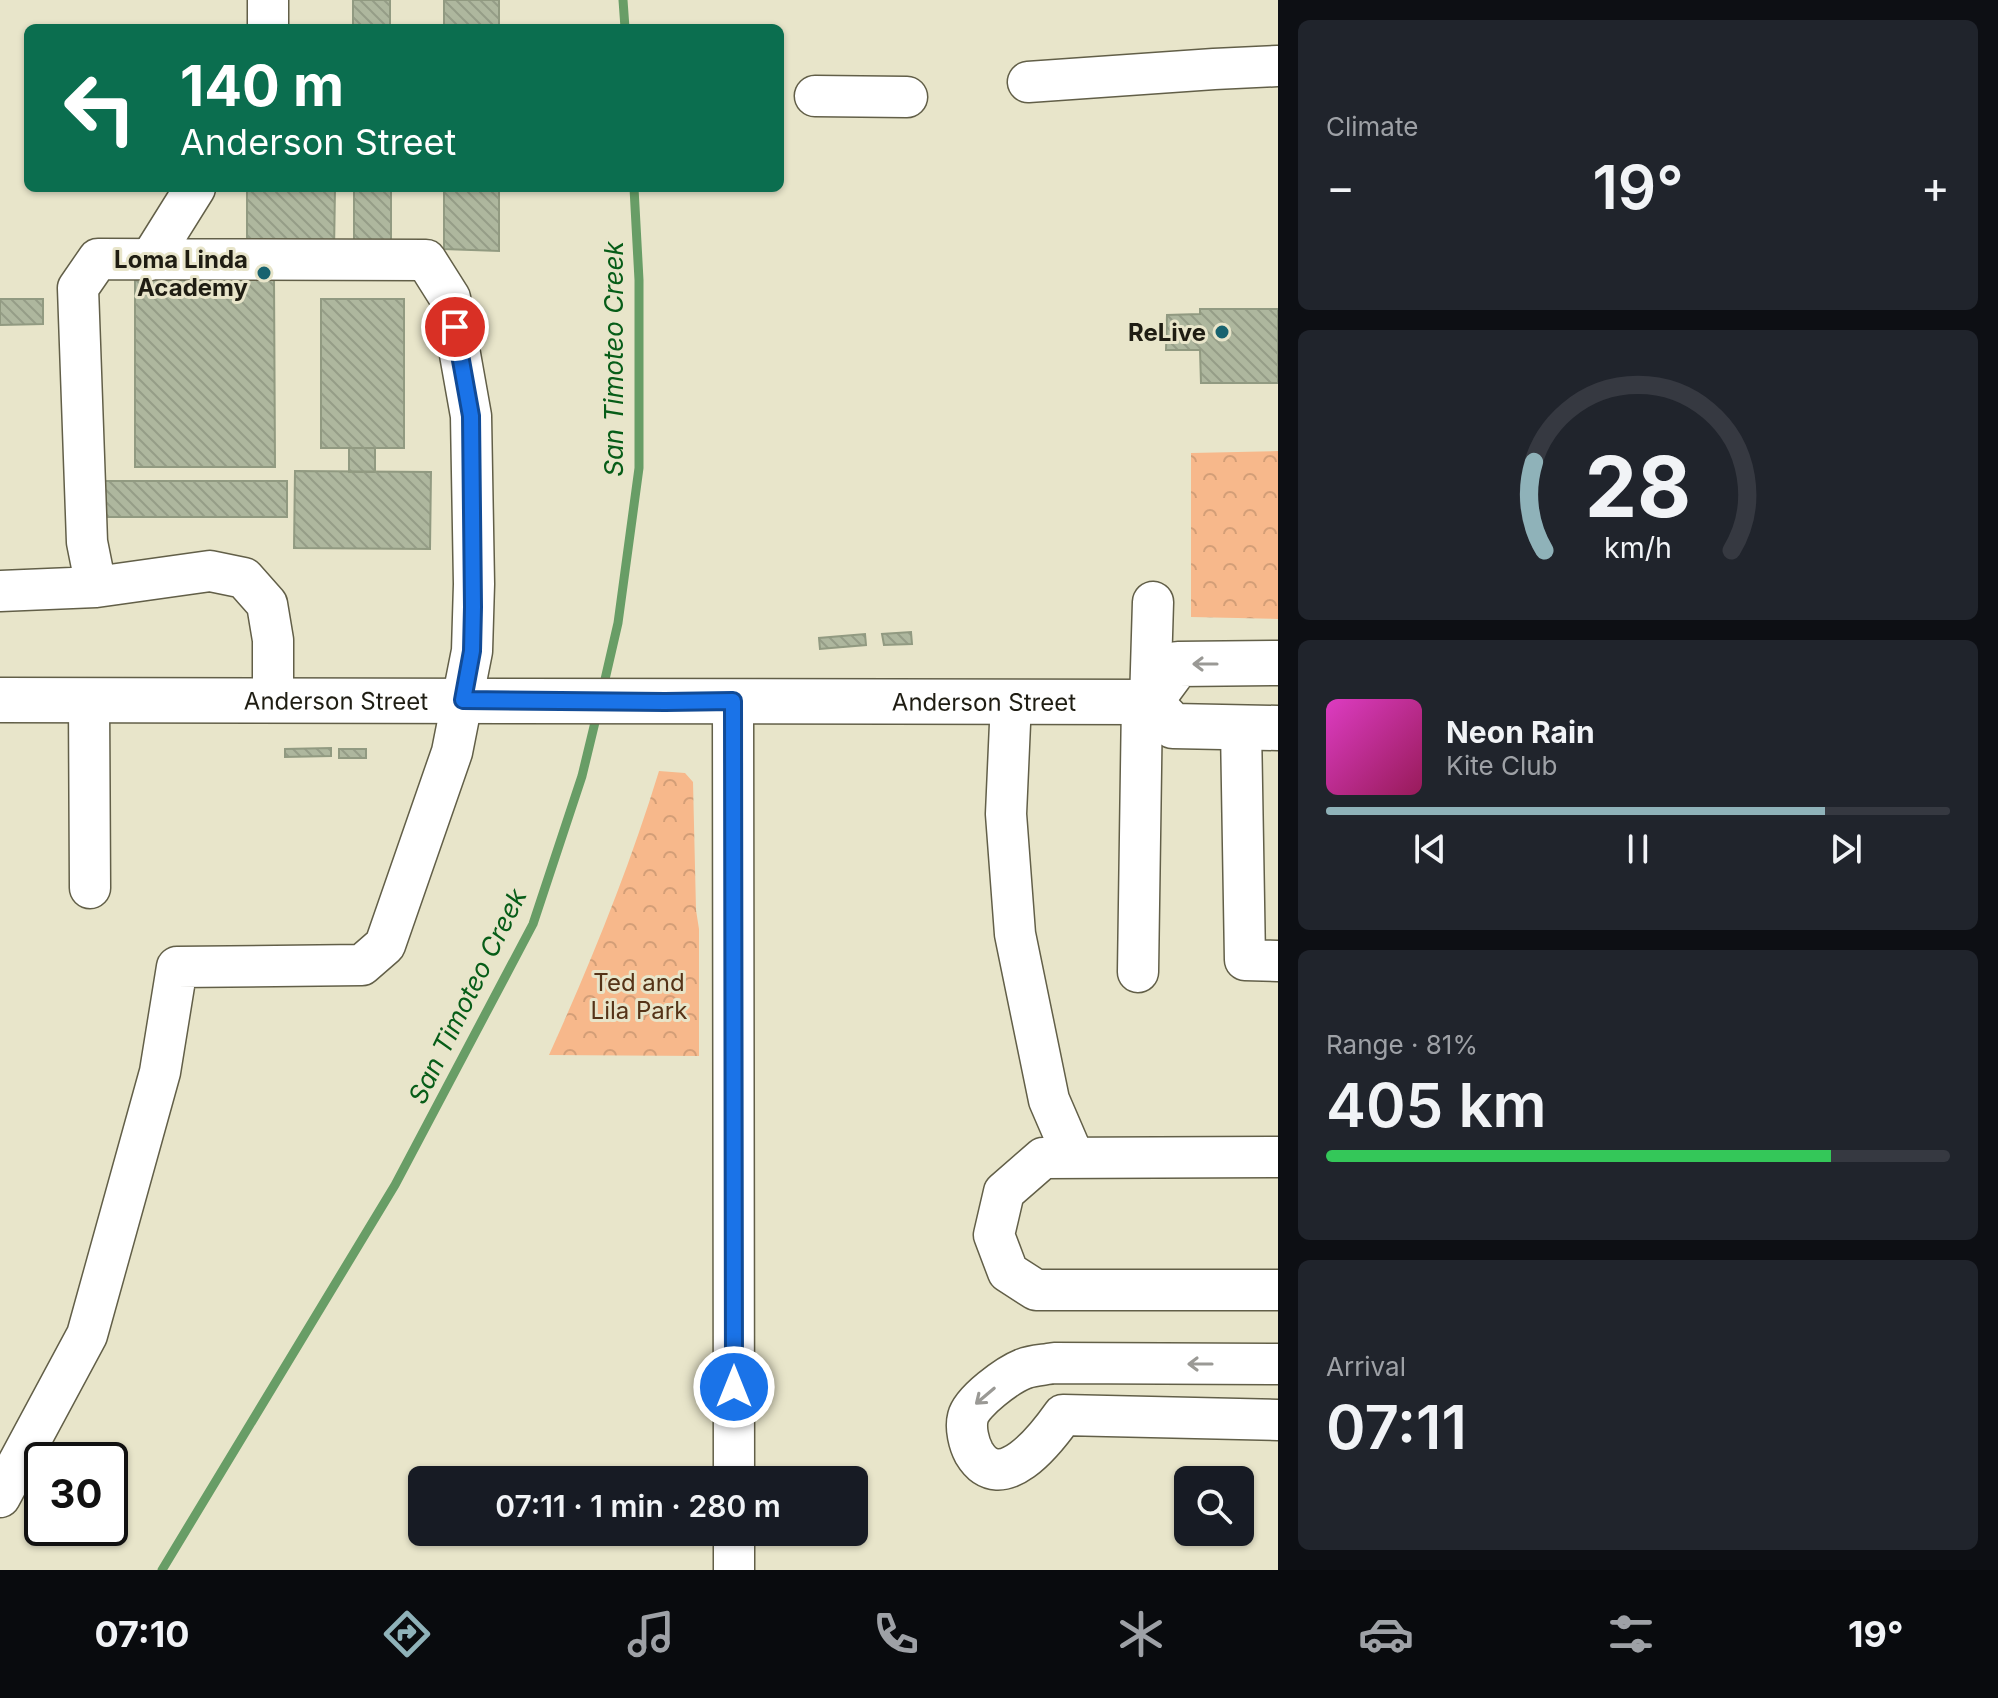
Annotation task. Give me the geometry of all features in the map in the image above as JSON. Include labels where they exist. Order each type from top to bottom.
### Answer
[{"type":"main road","points":[[1259,728],[1173,726],[1146,702],[1178,664],[1278,663]]},
{"type":"main road","name":"Anderson Street","points":[[0,700],[1146,702]]},
{"type":"street","points":[[268,0],[268,24]]},
{"type":"street","points":[[1028,82],[1278,66]]},
{"type":"street","points":[[815,96],[907,97]]},
{"type":"street","points":[[150,260],[192,192]]},
{"type":"street","points":[[0,1497],[87,1335],[160,1072],[177,967],[362,965],[385,945],[452,752],[472,651],[471,416],[450,298],[426,260],[98,259],[78,288],[87,542],[96,587]]},
{"type":"street","points":[[0,591],[96,587],[210,571],[244,578],[267,604],[273,640],[273,700]]},
{"type":"street","points":[[1138,972],[1146,702],[1153,602]]},
{"type":"street","points":[[89,700],[90,888]]},
{"type":"street","points":[[733,701],[734,1466]]},
{"type":"street","points":[[1011,701],[1006,814],[1015,934],[1049,1100],[1074,1158]]},
{"type":"street","points":[[1259,728],[1260,804],[1245,960],[1278,961]]},
{"type":"street","points":[[1278,1157],[1043,1158],[1004,1192],[994,1235],[1008,1272],[1036,1290],[1278,1290]]},
{"type":"street","points":[[1278,1364],[1054,1363],[1024,1368],[978,1399],[968,1417],[970,1446],[978,1460],[996,1470],[1006,1469],[1039,1446],[1063,1415],[1278,1420]]},
{"type":"street","points":[[734,1546],[734,1570]]},
{"type":"green space","points":[[1278,451],[1278,619],[1191,617],[1191,453]]},
{"type":"green space","name":"Ted and Lila Park","points":[[659,771],[685,773],[693,782],[699,929],[699,1056],[549,1055],[608,915]]},
{"type":"building","points":[[353,0],[390,0],[390,24],[353,24]]},
{"type":"building","points":[[444,0],[499,0],[499,24],[444,24]]},
{"type":"building","points":[[247,192],[335,192],[334,252],[247,251]]},
{"type":"building","points":[[354,192],[391,192],[391,246],[354,246]]},
{"type":"building","points":[[444,192],[499,192],[499,251],[444,249]]},
{"type":"building","points":[[274,278],[275,467],[135,467],[135,279]]},
{"type":"building","points":[[0,299],[43,299],[43,324],[0,325]]},
{"type":"building","points":[[321,299],[404,299],[404,448],[321,448]]},
{"type":"building","name":"ReLive","points":[[1200,309],[1278,309],[1278,383],[1201,383],[1200,350],[1166,350],[1167,315],[1200,314]]},
{"type":"building","points":[[349,448],[375,448],[375,472],[349,472]]},
{"type":"building","points":[[295,471],[431,472],[430,549],[294,548]]},
{"type":"building","points":[[96,481],[287,481],[287,517],[96,517]]},
{"type":"building","points":[[911,632],[912,644],[884,645],[882,634]]},
{"type":"building","points":[[865,634],[866,645],[820,649],[819,638]]},
{"type":"building","points":[[331,748],[331,756],[285,757],[285,749]]},
{"type":"building","points":[[339,749],[366,749],[366,758],[339,758]]},
{"type":"waterway","name":"San Timoteo Creek","points":[[623,0],[625,24]]},
{"type":"waterway","name":"San Timoteo Creek","points":[[603,688],[618,623],[639,468],[639,280],[634,192]]},
{"type":"waterway","name":"San Timoteo Creek","points":[[162,1570],[395,1185],[533,924],[582,776],[597,714]]},
{"type":"place","name":"Loma Linda Academy","points":[[264,273]]},
{"type":"place","name":"ReLive","points":[[1222,332]]},
{"type":"route","points":[[455,327],[471,416],[474,584],[472,651],[463,700],[733,701],[734,1387]]}]
